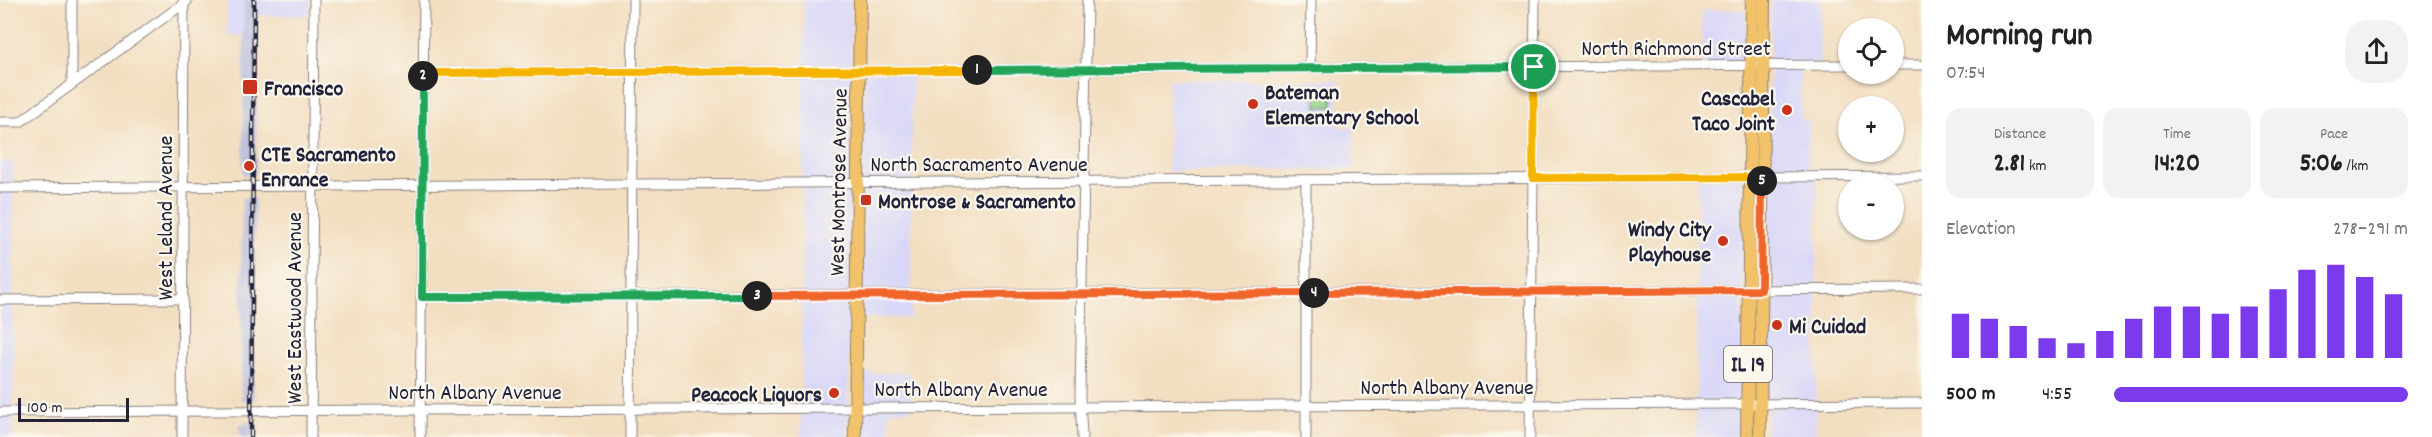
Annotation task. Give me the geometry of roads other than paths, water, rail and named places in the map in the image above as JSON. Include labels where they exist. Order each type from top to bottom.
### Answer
[{"type":"main road","name":"West Montrose Avenue","points":[[855,437],[860,0]]},
{"type":"main road","name":"IL 19","points":[[1752,0],[1757,66],[1754,404],[1760,437]]},
{"type":"main road","name":"IL 19","points":[[1757,66],[1764,0]]},
{"type":"main road","name":"IL 19","points":[[1747,437],[1754,404]]},
{"type":"street","points":[[72,0],[72,84]]},
{"type":"street","name":"West Eastwood Avenue","points":[[311,437],[314,0]]},
{"type":"street","points":[[420,437],[424,0]]},
{"type":"street","points":[[630,437],[633,0]]},
{"type":"street","points":[[1082,437],[1081,294],[1087,0]]},
{"type":"street","points":[[1310,68],[1311,0]]},
{"type":"street","points":[[1530,437],[1535,0]]},
{"type":"street","points":[[0,122],[20,122],[186,1]]},
{"type":"street","name":"West Leland Avenue","points":[[182,437],[186,1]]},
{"type":"street","name":"North Richmond Street","points":[[423,73],[1838,65]]},
{"type":"street","points":[[1904,65],[1922,65]]},
{"type":"street","name":"North Sacramento Avenue","points":[[0,188],[1922,176]]},
{"type":"street","points":[[1306,180],[1306,437]]},
{"type":"street","points":[[422,297],[1922,289]]},
{"type":"street","points":[[0,300],[183,299]]},
{"type":"street","name":"North Albany Avenue","points":[[0,412],[1922,403]]},
{"type":"railway","points":[[251,437],[254,0]]},
{"type":"place","name":"Francisco","points":[[250,87]]},
{"type":"place","name":"Bateman Elementary School","points":[[1253,104]]},
{"type":"place","name":"Cascabel Taco Joint","points":[[1787,110]]},
{"type":"place","name":"CTE Sacramento Enrance","points":[[249,166]]},
{"type":"place","name":"Montrose & Sacramento","points":[[866,200]]},
{"type":"place","name":"Windy City Playhouse","points":[[1723,241]]},
{"type":"place","name":"Mi Cuidad","points":[[1777,325]]},
{"type":"place","name":"Peacock Liquors","points":[[834,393]]}]
